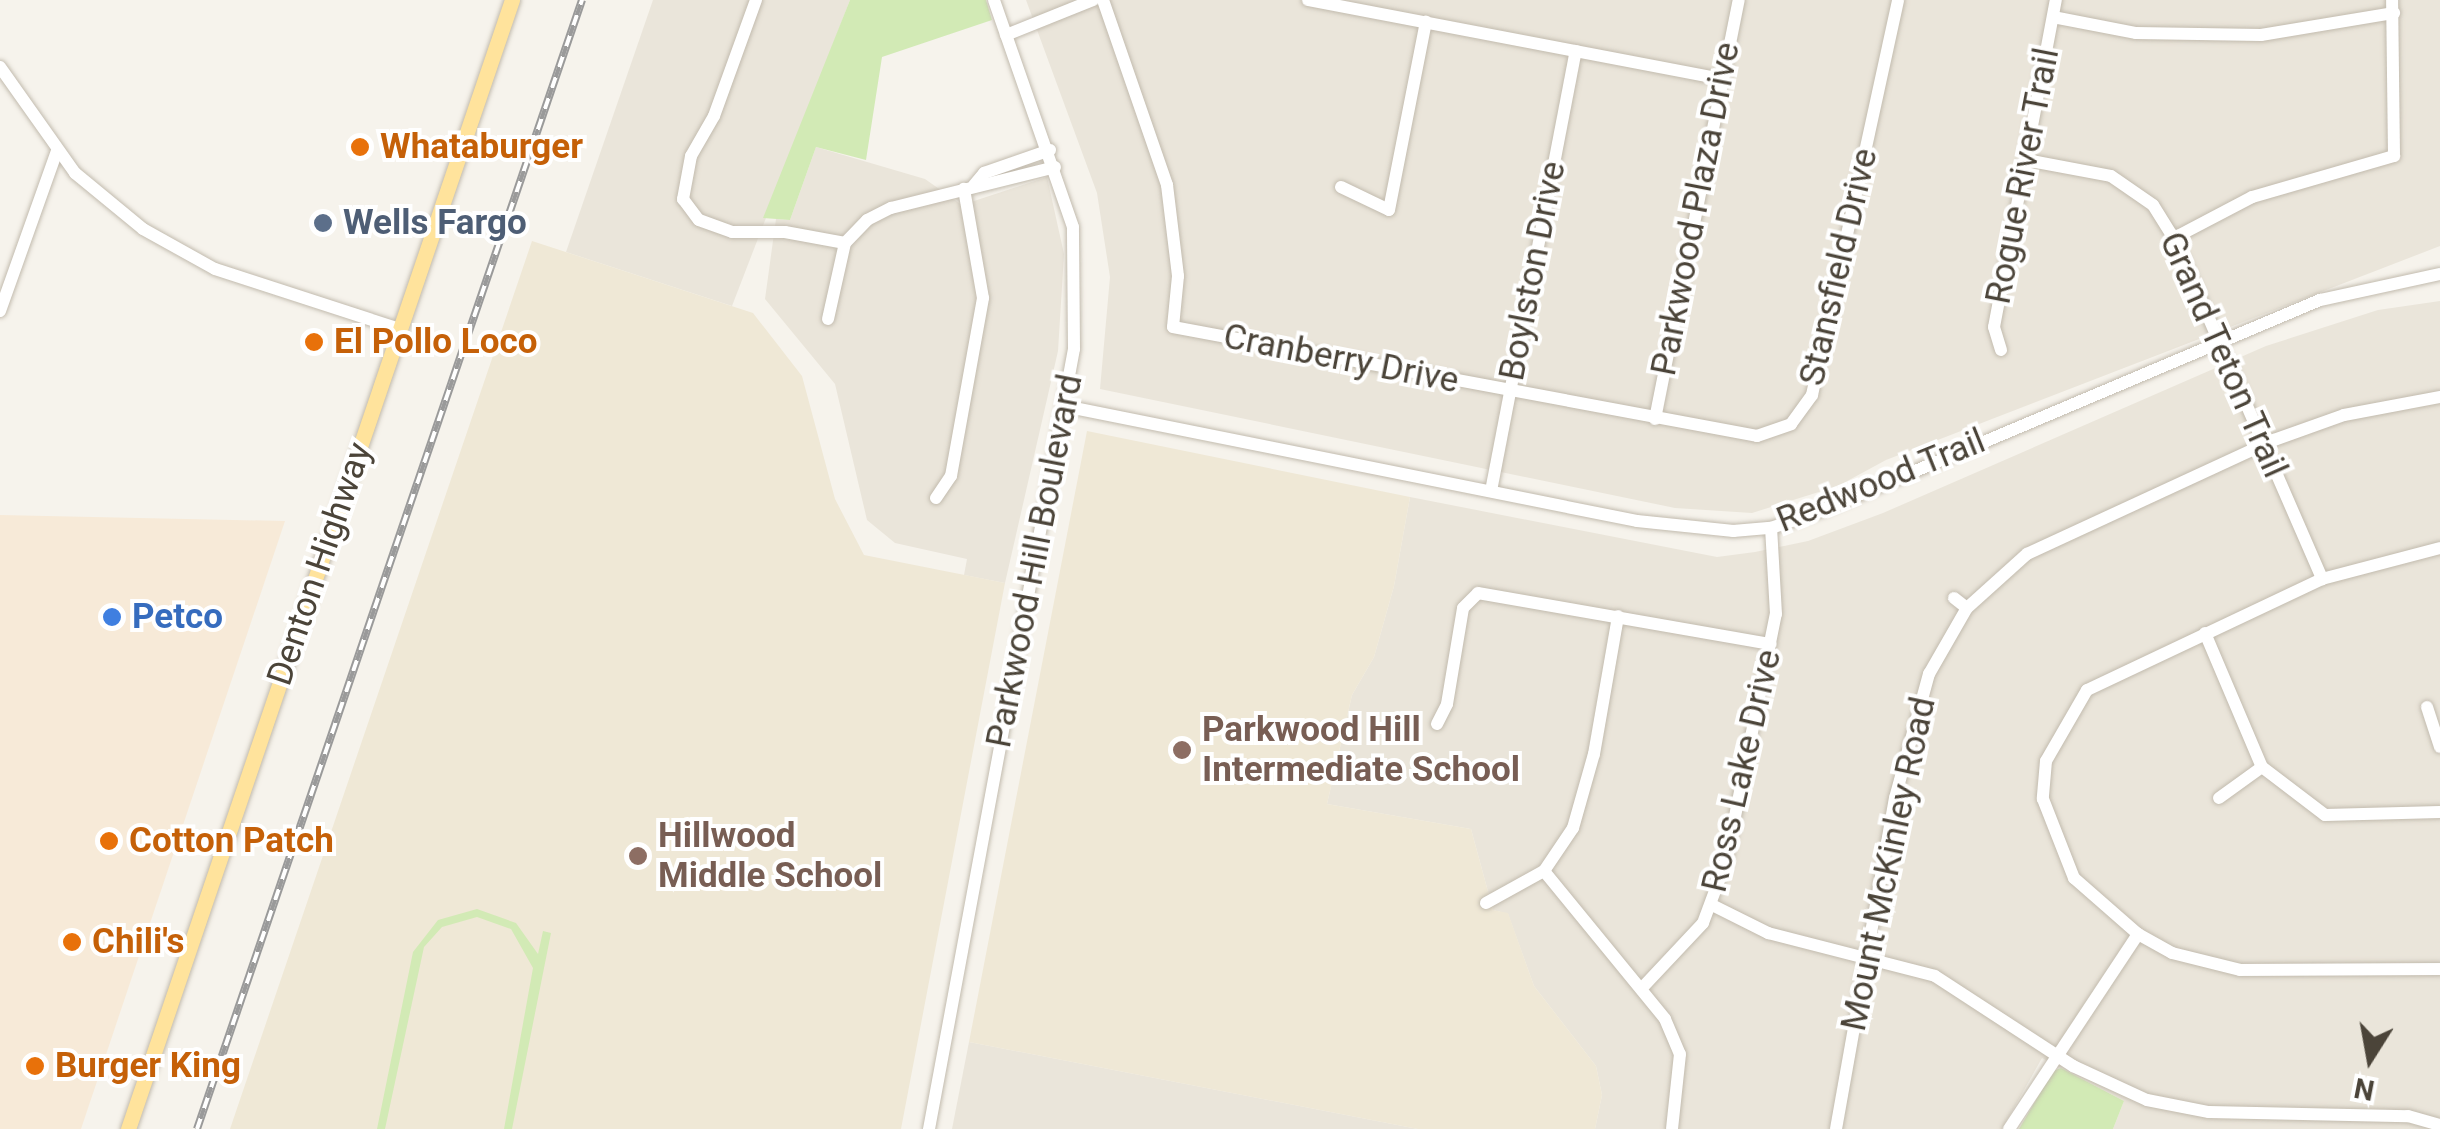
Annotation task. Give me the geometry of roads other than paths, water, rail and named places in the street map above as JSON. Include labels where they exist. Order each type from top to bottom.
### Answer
[{"type":"main road","name":"Denton Highway","points":[[128,1129],[512,0]]},
{"type":"street","points":[[756,0],[714,116],[692,156],[683,199],[699,220],[732,232],[785,232],[845,243]]},
{"type":"street","name":"Parkwood Hill Boulevard","points":[[928,1129],[1064,406],[1076,280],[1072,227],[1055,167],[994,0]]},
{"type":"street","points":[[1006,35],[1093,0]]},
{"type":"street","name":"Cranberry Drive","points":[[1103,0],[1168,184],[1177,260],[1173,326],[1510,391]]},
{"type":"street","points":[[1308,0],[1721,79]]},
{"type":"street","name":"Parkwood Plaza Drive","points":[[1655,419],[1739,0]]},
{"type":"street","name":"Stansfield Drive","points":[[1510,391],[1757,436],[1791,424],[1802,412],[1817,374],[1898,0]]},
{"type":"street","name":"Rogue River Trail","points":[[2001,350],[1994,327],[2056,0]]},
{"type":"street","points":[[2053,17],[2136,32],[2261,35],[2393,6],[2394,156],[2252,197],[2174,238]]},
{"type":"street","points":[[1341,187],[1389,210],[1426,22]]},
{"type":"street","name":"Boylston Drive","points":[[1491,491],[1576,51]]},
{"type":"street","points":[[0,67],[57,151],[102,196],[184,256],[400,329]]},
{"type":"street","points":[[969,187],[984,173],[1050,150]]},
{"type":"street","points":[[0,311],[57,151]]},
{"type":"street","name":"Grand Teton Trail","points":[[2026,160],[2111,176],[2139,189],[2174,238],[2215,341],[2322,579]]},
{"type":"street","points":[[828,319],[845,243],[891,208],[969,187],[991,188],[1055,167]]},
{"type":"street","points":[[936,498],[955,457],[983,298],[969,187]]},
{"type":"street","name":"Redwood Trail","points":[[1064,406],[1674,527],[1770,528],[2320,300],[2440,274]]},
{"type":"street","name":"Mount McKinley Road","points":[[1836,1129],[1895,798],[1929,674],[1966,608],[2027,554],[2263,446],[2344,416],[2440,397]]},
{"type":"street","name":"Ross Lake Drive","points":[[1642,988],[1685,948],[1712,905],[1771,644],[1778,592],[1770,528]]},
{"type":"street","points":[[2440,548],[2322,579],[2087,690],[2046,762],[2043,799],[2064,864],[2138,934],[2172,954],[2240,970],[2440,968]]},
{"type":"street","points":[[1437,724],[1447,704],[1463,608],[1473,595],[1488,592],[1771,644]]},
{"type":"street","points":[[1954,598],[1966,608]]},
{"type":"street","points":[[1486,903],[1544,871],[1560,852],[1584,796],[1618,616]]},
{"type":"street","points":[[2205,633],[2262,767],[2325,815],[2440,812]]},
{"type":"street","points":[[2426,707],[2440,746]]},
{"type":"street","points":[[2219,798],[2262,767]]},
{"type":"street","points":[[1544,871],[1642,988],[1680,1054],[1672,1129]]},
{"type":"street","points":[[1712,905],[1768,933],[1936,976],[2054,1054],[2121,1091],[2181,1110],[2408,1116],[2440,1125]]},
{"type":"street","points":[[2008,1129],[2054,1054],[2138,934]]},
{"type":"railway","points":[[197,1129],[582,0]]},
{"type":"place","name":"Whataburger","points":[[360,147]]},
{"type":"place","name":"Wells Fargo","points":[[323,223]]},
{"type":"place","name":"El Pollo Loco","points":[[314,342]]},
{"type":"place","name":"Petco","points":[[112,617]]},
{"type":"place","name":"Parkwood Hill Intermediate School","points":[[1182,750]]},
{"type":"place","name":"Cotton Patch","points":[[109,841]]},
{"type":"place","name":"Hillwood Middle School","points":[[638,856]]},
{"type":"place","name":"Chili's","points":[[72,942]]},
{"type":"place","name":"Burger King","points":[[35,1066]]}]
